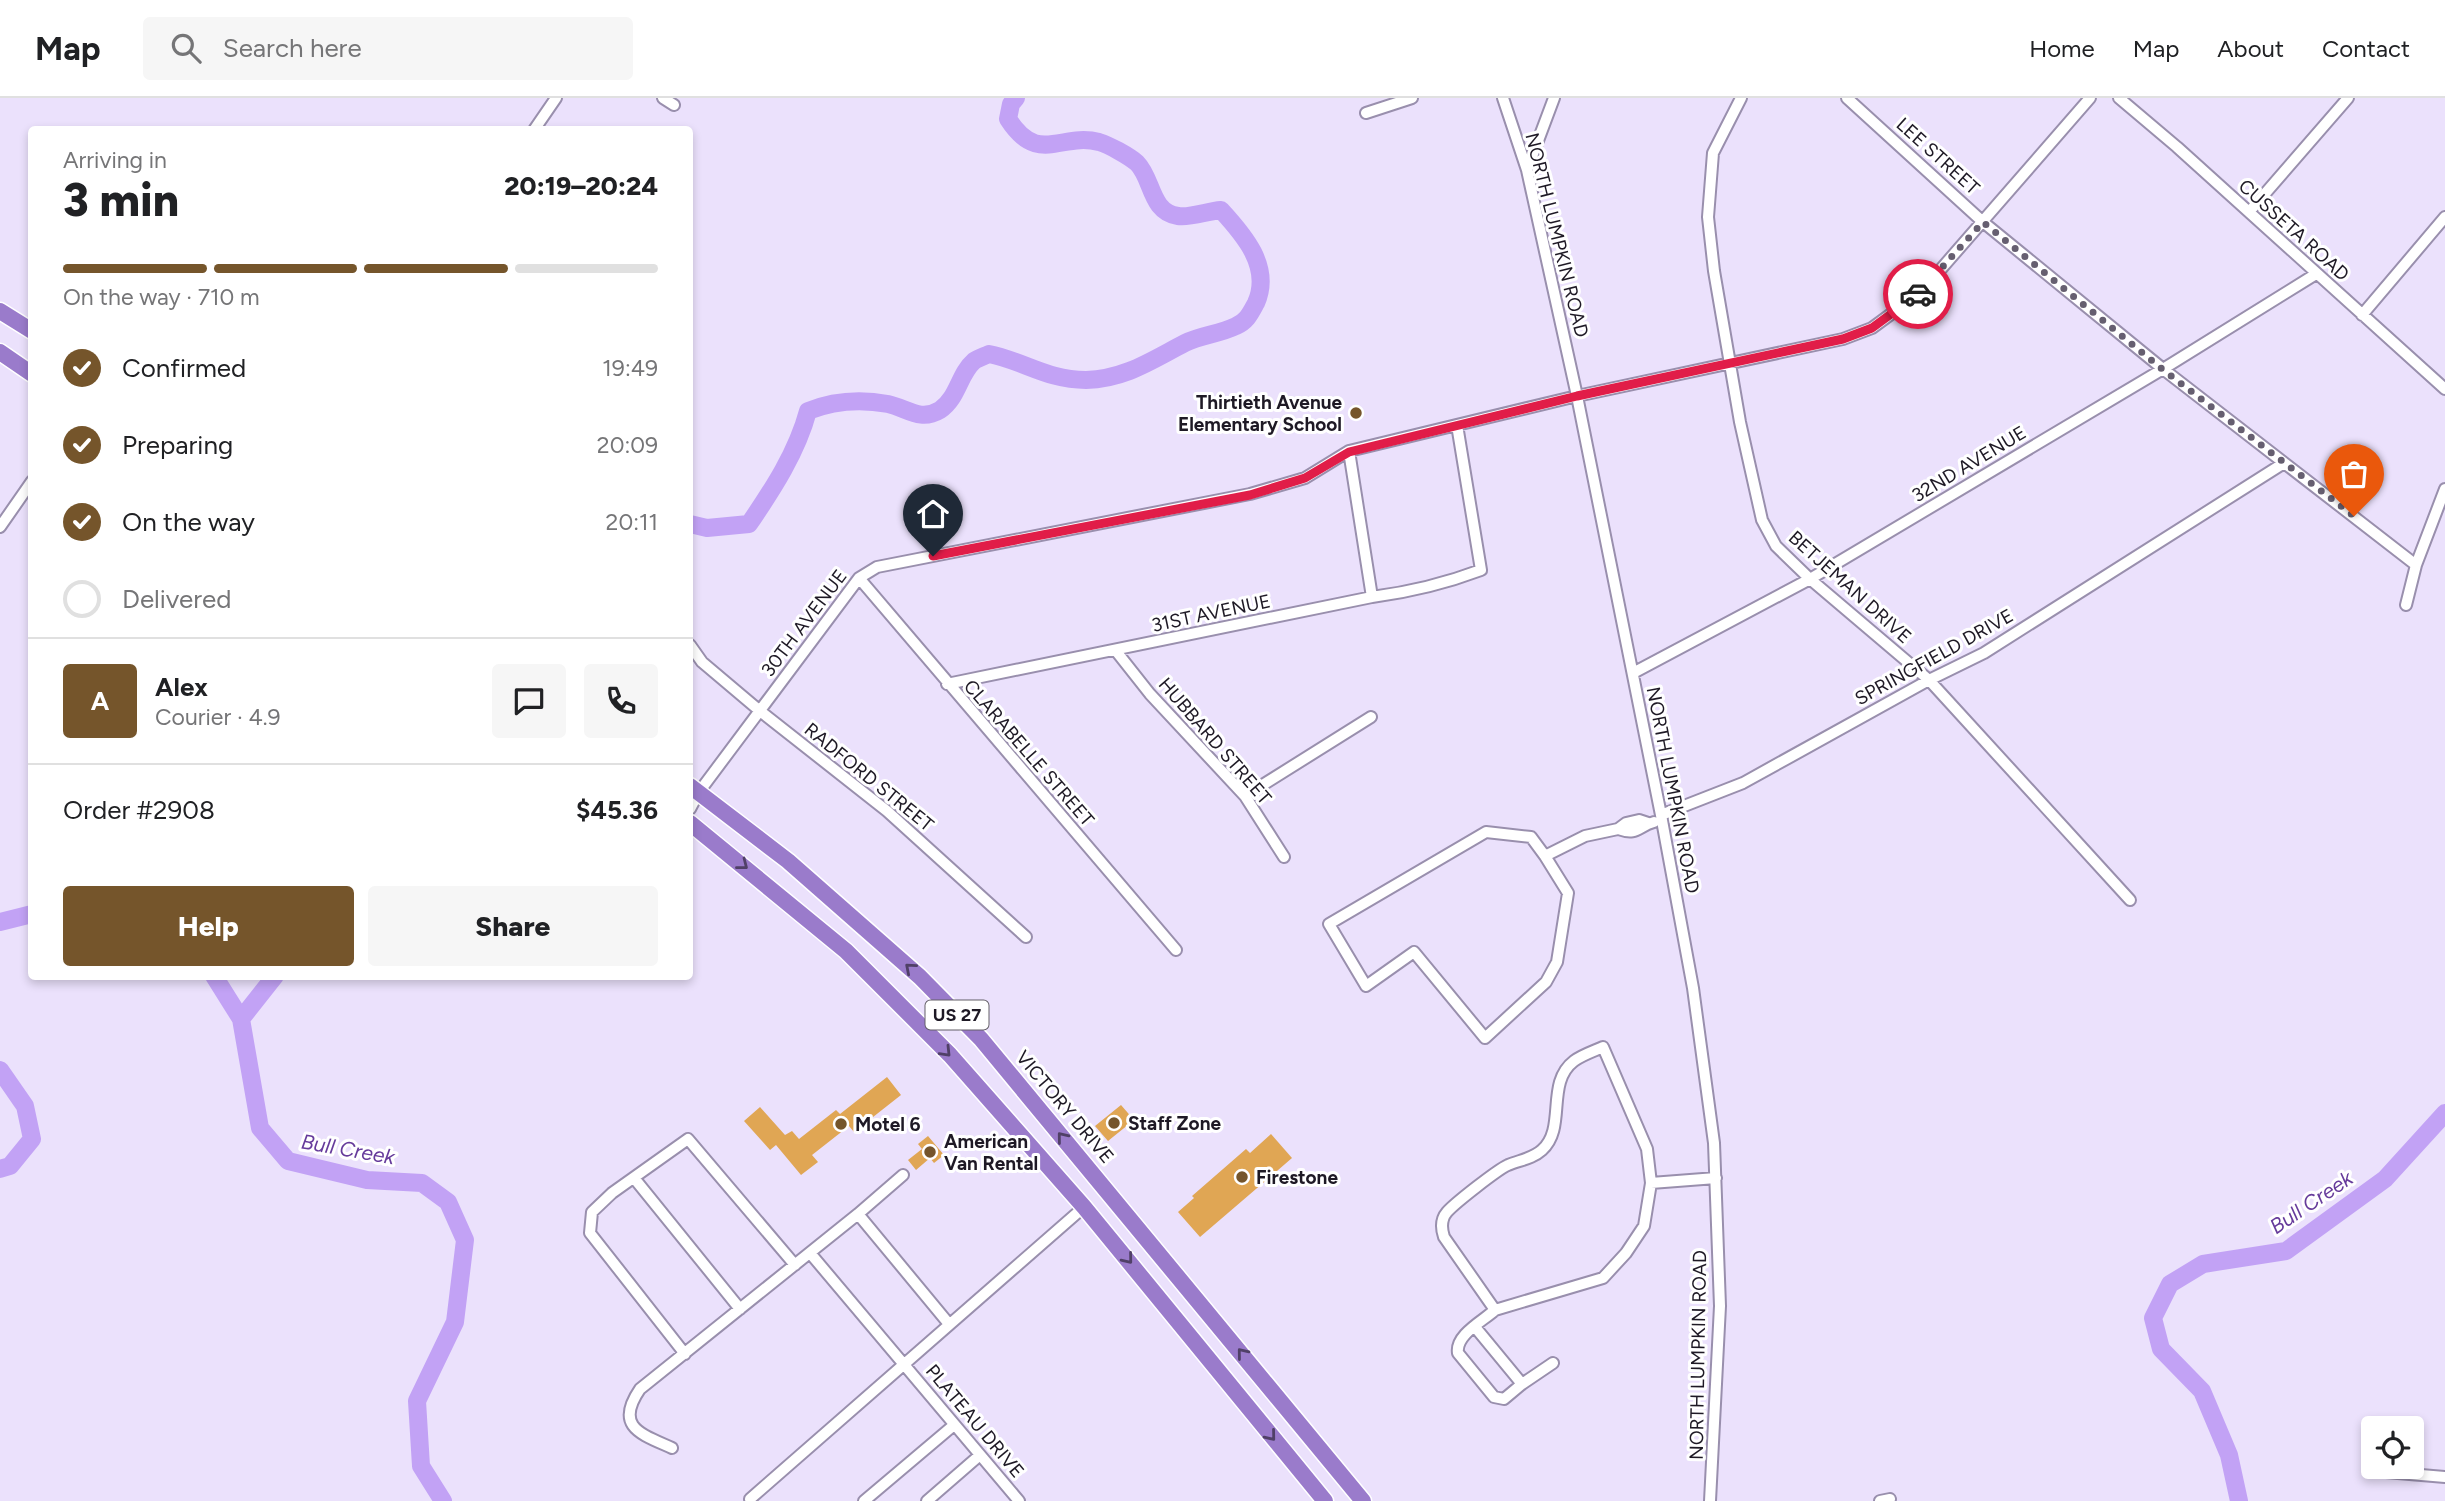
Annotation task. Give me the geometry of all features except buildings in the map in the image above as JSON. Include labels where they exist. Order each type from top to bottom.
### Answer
[{"type":"highway","points":[[0,312],[28,329]]},
{"type":"highway","points":[[0,352],[28,371]]},
{"type":"highway","name":"VICTORY DRIVE","points":[[694,789],[788,861],[920,977],[981,1040],[1107,1188],[1363,1501]]},
{"type":"highway","name":"US 27","points":[[693,825],[846,951],[950,1055],[1084,1207],[1325,1501]]},
{"type":"highway","points":[[1084,1207],[1107,1188]]},
{"type":"street","points":[[537,126],[556,98]]},
{"type":"street","points":[[663,98],[674,105]]},
{"type":"street","points":[[1366,113],[1412,98]]},
{"type":"street","name":"NORTH LUMPKIN ROAD","points":[[1503,98],[1527,170],[1577,396],[1662,818],[1693,988],[1714,1143],[1716,1178],[1720,1306],[1710,1501]]},
{"type":"street","points":[[1527,170],[1554,98]]},
{"type":"street","name":"BETJEMAN DRIVE","points":[[1741,98],[1713,153],[1708,187],[1708,217],[1714,271],[1740,422],[1762,520],[1776,546],[1810,579],[1929,680],[2130,900]]},
{"type":"street","name":"LEE STREET","points":[[1847,98],[1983,222],[2162,369],[2416,565]]},
{"type":"street","name":"30TH AVENUE","points":[[694,789],[760,711],[859,578],[877,567],[1250,495],[1305,478],[1349,452],[1730,361],[1843,339],[1872,328],[1921,292],[2090,98]]},
{"type":"street","name":"CUSSETA ROAD","points":[[2119,98],[2445,389]]},
{"type":"street","points":[[2249,212],[2348,98]]},
{"type":"street","points":[[2362,315],[2445,217]]},
{"type":"street","name":"32ND AVENUE","points":[[1633,673],[1810,579],[2316,274]]},
{"type":"street","name":"31ST AVENUE","points":[[947,684],[1441,585],[1481,570],[1457,425]]},
{"type":"street","points":[[1349,452],[1372,597]]},
{"type":"street","name":"SPRINGFIELD DRIVE","points":[[1545,856],[1586,836],[1618,829],[1626,822],[1639,820],[1648,824],[1743,783],[1929,680],[1984,653],[2284,463]]},
{"type":"street","points":[[0,527],[28,487]]},
{"type":"street","points":[[2406,605],[2416,565],[2445,489]]},
{"type":"street","name":"CLARABELLE STREET","points":[[859,578],[1176,950]]},
{"type":"street","name":"RADFORD STREET","points":[[693,649],[702,662],[760,711],[887,811],[1026,937]]},
{"type":"street","name":"HUBBARD STREET","points":[[1116,651],[1150,694],[1245,796],[1284,857]]},
{"type":"street","points":[[1245,796],[1371,717]]},
{"type":"street","points":[[1486,832],[1531,837],[1545,856],[1568,893],[1557,962],[1546,982],[1485,1038],[1414,952],[1366,986],[1329,925],[1486,832]]},
{"type":"street","points":[[1495,1310],[1444,1237],[1441,1228],[1444,1218],[1447,1211],[1506,1166],[1530,1158],[1543,1150],[1551,1139],[1560,1079],[1575,1059],[1603,1047],[1647,1149],[1651,1183],[1644,1226],[1626,1254],[1603,1278],[1495,1310],[1459,1341],[1457,1346],[1458,1353],[1472,1371],[1499,1399],[1504,1399],[1553,1363]]},
{"type":"street","points":[[685,1354],[590,1233],[592,1212],[634,1178],[688,1139],[795,1265]]},
{"type":"street","points":[[672,1448],[636,1432],[630,1420],[629,1405],[640,1389],[903,1175]]},
{"type":"street","points":[[634,1178],[740,1309]]},
{"type":"street","points":[[1651,1183],[1716,1178]]},
{"type":"street","points":[[750,1499],[1084,1207]]},
{"type":"street","points":[[858,1214],[949,1324]]},
{"type":"street","name":"PLATEAU DRIVE","points":[[810,1252],[1019,1501]]},
{"type":"street","points":[[1475,1327],[1522,1384]]},
{"type":"street","points":[[864,1501],[954,1425]]},
{"type":"street","points":[[927,1501],[980,1455]]},
{"type":"street","points":[[2424,1475],[2445,1477]]},
{"type":"waterway","points":[[693,525],[707,528],[749,524],[791,456],[808,411],[857,401],[888,404],[926,415],[933,413],[951,399],[969,366],[989,354],[1059,377],[1100,379],[1138,368],[1191,340],[1236,326],[1248,317],[1260,290],[1258,264],[1246,241],[1221,210],[1188,216],[1169,213],[1157,202],[1137,163],[1103,143],[1085,140],[1040,144],[1030,141],[1019,133],[1008,119],[1011,104],[1016,98]]},
{"type":"waterway","name":"Bull Creek","points":[[0,922],[28,915]]},
{"type":"waterway","name":"Bull Creek","points":[[217,980],[241,1019],[260,1128],[288,1161],[367,1180],[422,1183],[448,1202],[465,1240],[455,1322],[417,1401],[421,1466],[443,1501]]},
{"type":"waterway","points":[[241,1019],[272,980]]},
{"type":"waterway","name":"Bull Creek","points":[[0,1070],[25,1106],[32,1139],[10,1166],[0,1169]]},
{"type":"waterway","name":"Bull Creek","points":[[2239,1501],[2229,1455],[2202,1391],[2161,1349],[2153,1318],[2170,1284],[2203,1264],[2286,1251],[2385,1179],[2445,1113]]},
{"type":"way so far","points":[[1918,294],[1983,222],[2162,369],[2354,516]]},
{"type":"place","name":"Thirtieth Avenue Elementary School","points":[[1356,413]]},
{"type":"place","name":"Staff Zone","points":[[1114,1123]]},
{"type":"place","name":"Motel 6","points":[[841,1124]]},
{"type":"place","name":"American Van Rental","points":[[930,1152]]},
{"type":"place","name":"Firestone","points":[[1242,1177]]},
{"type":"route","points":[[933,556],[1250,495],[1305,478],[1349,452],[1730,361],[1843,339],[1872,328],[1918,294]]}]
